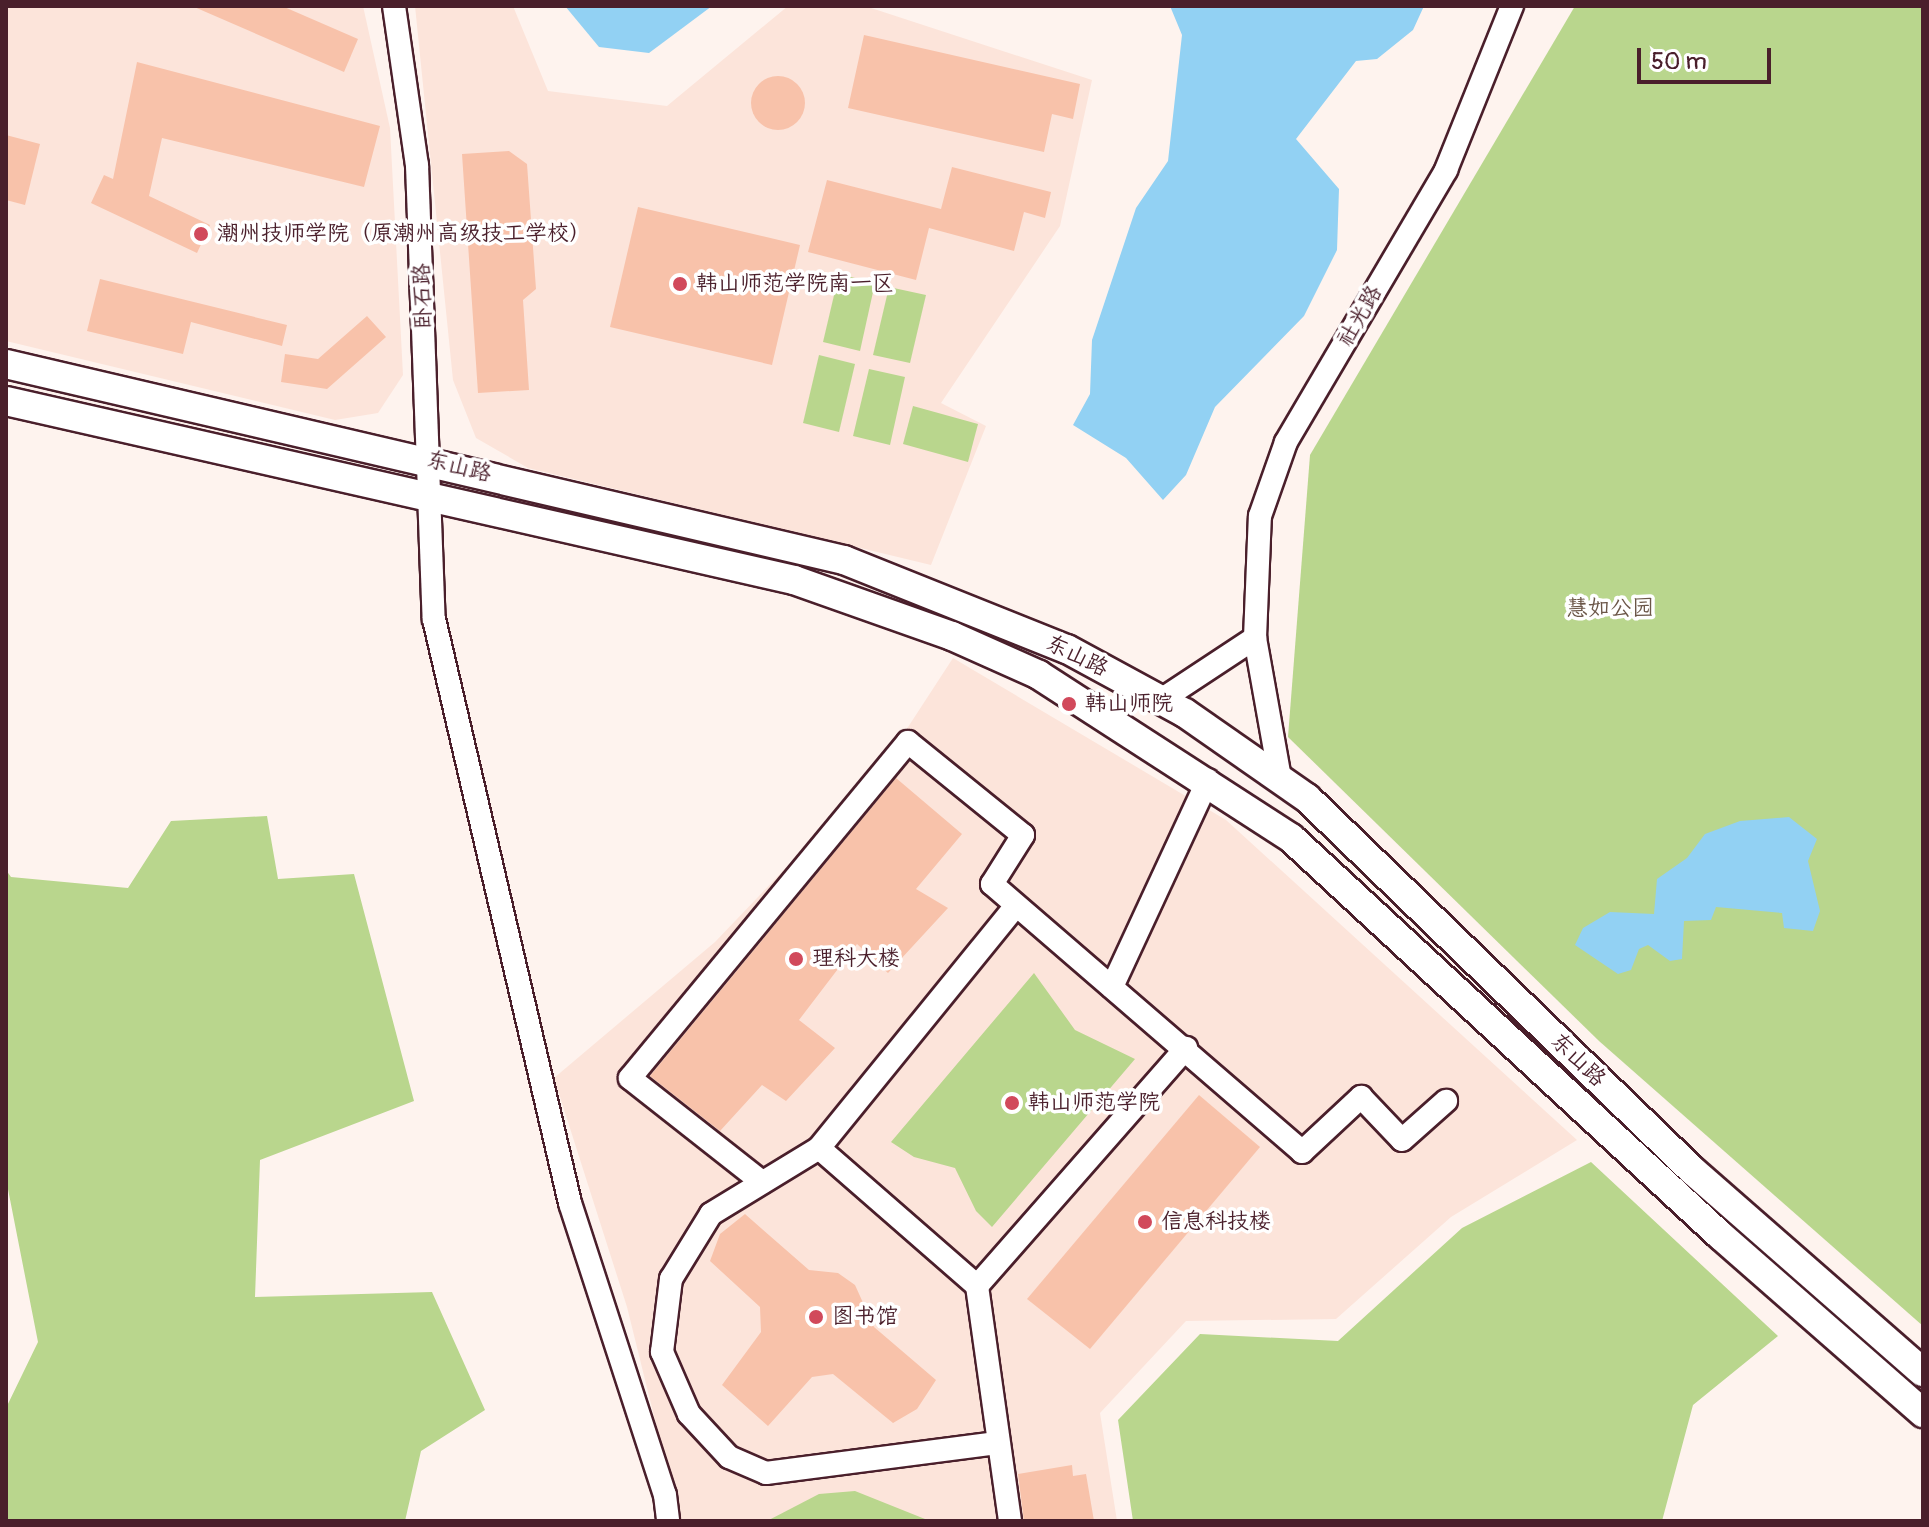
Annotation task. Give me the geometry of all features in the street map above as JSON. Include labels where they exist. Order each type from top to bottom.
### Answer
[{"type":"main road","name":"东山路","points":[[6,364],[426,459],[844,560],[1067,649],[1161,700],[1280,779],[1693,1171],[1923,1372]]},
{"type":"main road","name":"东山路","points":[[6,401],[426,493],[794,580],[952,636],[1039,675],[1208,780],[1291,838],[1721,1236],[1923,1413]]},
{"type":"street","name":"卧石路","points":[[394,6],[417,165],[426,493],[434,619],[570,1203],[668,1521]]},
{"type":"street","name":"社光路","points":[[1280,779],[1255,638],[1260,516],[1286,442],[1446,170],[1512,6]]},
{"type":"street","points":[[1161,700],[1255,638]]},
{"type":"street","points":[[762,1182],[630,1078],[908,742],[1023,835],[992,884],[1186,1048],[1302,1152],[1361,1097],[1402,1140],[1446,1101]]},
{"type":"street","points":[[1112,987],[1208,780]]},
{"type":"street","points":[[997,1443],[766,1473],[729,1457],[689,1414],[662,1352],[671,1279],[711,1214],[819,1148],[1016,906]]},
{"type":"street","points":[[977,1286],[1186,1048]]},
{"type":"street","points":[[819,1148],[977,1286],[1010,1521]]},
{"type":"shaded area","name":"潮州技师学院（原潮州高级技工学校）","points":[[6,6],[363,6],[390,128],[403,375],[378,413],[335,420],[6,341]]},
{"type":"shaded area","points":[[415,6],[513,6],[548,91],[667,106],[788,6],[865,6],[1092,80],[1060,226],[941,403],[986,426],[931,565],[528,468],[476,438],[453,380]]},
{"type":"shaded area","name":"韩山师范学院","points":[[953,658],[1226,820],[1577,1140],[1451,1217],[1336,1319],[1186,1321],[1100,1413],[1117,1521],[680,1521],[627,1307],[554,1078],[715,942],[882,767]]},
{"type":"green space","name":"慧如公园","points":[[1575,6],[1923,6],[1923,1326],[1599,1041],[1288,737],[1310,455]]},
{"type":"green space","points":[[839,274],[875,283],[860,351],[823,342]]},
{"type":"green space","points":[[889,287],[926,295],[910,363],[873,355]]},
{"type":"green space","points":[[819,355],[855,364],[839,432],[803,423]]},
{"type":"green space","points":[[869,369],[905,377],[890,445],[853,436]]},
{"type":"green space","points":[[913,406],[978,424],[968,462],[903,444]]},
{"type":"green space","points":[[267,816],[278,879],[354,874],[414,1101],[260,1160],[255,1297],[432,1292],[485,1410],[421,1451],[405,1521],[6,1521],[6,1408],[38,1342],[6,1179],[6,870],[11,877],[128,888],[171,821]]},
{"type":"green space","points":[[1034,973],[1075,1030],[1135,1059],[992,1227],[976,1211],[955,1168],[914,1157],[891,1142]]},
{"type":"green space","points":[[1591,1162],[1778,1336],[1693,1405],[1662,1521],[1133,1521],[1118,1420],[1200,1334],[1338,1341],[1462,1228]]},
{"type":"green space","points":[[855,1491],[930,1521],[767,1521],[819,1494]]},
{"type":"water","points":[[565,6],[712,6],[649,53],[599,47]]},
{"type":"water","points":[[1170,6],[1424,6],[1413,30],[1377,59],[1356,61],[1296,139],[1339,189],[1337,250],[1304,316],[1215,407],[1186,475],[1163,500],[1126,458],[1073,425],[1090,394],[1092,340],[1136,208],[1168,161],[1182,35]]},
{"type":"water","points":[[1789,817],[1817,839],[1808,861],[1820,911],[1813,931],[1784,928],[1782,913],[1716,907],[1711,920],[1684,921],[1682,959],[1670,961],[1648,945],[1639,949],[1631,970],[1618,974],[1575,945],[1583,928],[1610,912],[1654,914],[1657,879],[1687,858],[1705,834],[1740,821]]},
{"type":"building","points":[[192,6],[282,6],[358,39],[344,72]]},
{"type":"building","points":[[864,35],[1080,84],[1073,119],[1052,114],[1044,152],[848,108]]},
{"type":"building","points":[[137,62],[380,126],[364,187],[162,138],[149,196],[210,225],[197,253],[91,203],[104,175],[113,179]]},
{"type":"building","points":[[778,76],[797,84],[805,103],[797,122],[778,130],[759,122],[751,103],[759,84]]},
{"type":"building","points":[[6,135],[40,144],[25,205],[6,200]]},
{"type":"building","points":[[509,151],[527,164],[536,289],[523,300],[529,390],[478,393],[462,154]]},
{"type":"building","points":[[952,167],[1051,192],[1045,218],[1024,212],[1014,251],[929,228],[916,280],[808,252],[827,180],[941,209]]},
{"type":"building","points":[[638,207],[800,245],[772,365],[610,327]]},
{"type":"building","points":[[100,279],[287,325],[282,346],[191,322],[183,354],[87,331]]},
{"type":"building","points":[[367,316],[386,337],[327,389],[281,382],[285,354],[318,359]]},
{"type":"building","name":"理科大楼","points":[[896,778],[962,834],[916,889],[948,908],[888,973],[857,944],[799,1020],[835,1048],[786,1101],[762,1085],[720,1131],[650,1076]]},
{"type":"building","points":[[1199,1095],[1260,1147],[1090,1349],[1027,1299]]},
{"type":"building","name":"图书馆","points":[[745,1214],[809,1270],[838,1273],[855,1285],[874,1327],[936,1380],[917,1409],[893,1423],[833,1374],[812,1377],[768,1426],[722,1385],[761,1332],[760,1307],[710,1261],[720,1234]]},
{"type":"building","points":[[1072,1465],[1073,1476],[1086,1474],[1094,1521],[1024,1521],[1018,1474]]},
{"type":"place","name":"潮州技师学院（原潮州高级技工学校）","points":[[201,234]]},
{"type":"place","name":"韩山师范学院南一区","points":[[680,284]]},
{"type":"place","name":"韩山师院","points":[[1069,704]]},
{"type":"place","name":"理科大楼","points":[[796,959]]},
{"type":"place","name":"韩山师范学院","points":[[1012,1103]]},
{"type":"place","name":"信息科技楼","points":[[1145,1222]]},
{"type":"place","name":"图书馆","points":[[816,1317]]}]
